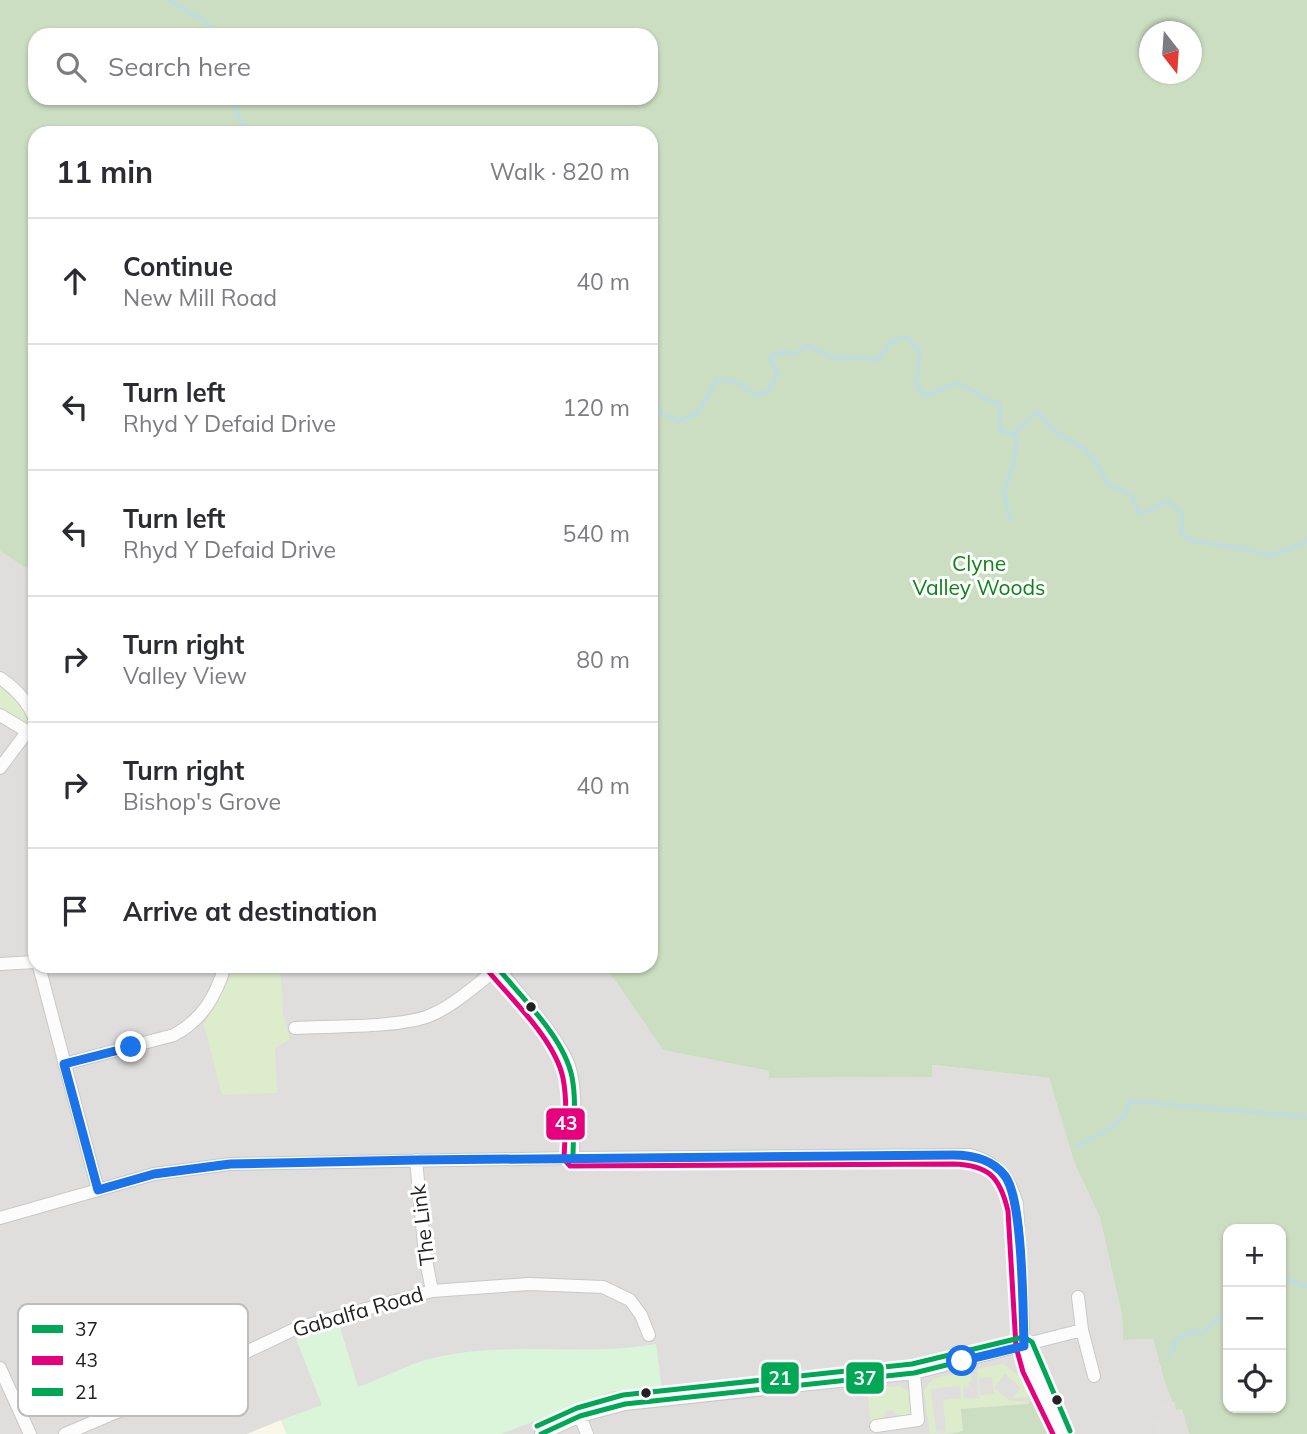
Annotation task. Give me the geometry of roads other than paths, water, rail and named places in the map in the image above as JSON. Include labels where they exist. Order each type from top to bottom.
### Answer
[{"type":"street","points":[[0,678],[24,699],[28,706]]},
{"type":"street","points":[[0,715],[28,732]]},
{"type":"street","points":[[0,768],[28,737]]},
{"type":"street","points":[[0,964],[28,962]]},
{"type":"street","points":[[41,973],[98,1190]]},
{"type":"street","points":[[64,1064],[174,1035],[190,1026],[208,1006],[222,973]]},
{"type":"street","points":[[295,1028],[392,1023],[430,1016],[453,1003],[490,973]]},
{"type":"street","points":[[502,973],[562,1049],[569,1067],[573,1087],[572,1158]]},
{"type":"street","points":[[0,1218],[154,1174],[217,1165],[572,1158],[953,1155],[982,1158],[997,1167],[1006,1177],[1017,1204],[1024,1346],[1062,1434]]},
{"type":"street","name":"The Link","points":[[416,1160],[425,1255],[432,1291]]},
{"type":"street","name":"Gabalfa Road","points":[[248,1351],[297,1328],[432,1291],[528,1284],[603,1287],[630,1300],[641,1315],[649,1335]]},
{"type":"street","points":[[1078,1297],[1082,1330],[1094,1376]]},
{"type":"street","points":[[541,1434],[580,1416],[625,1404],[914,1373],[1082,1330]]},
{"type":"street","points":[[0,1367],[18,1407]]},
{"type":"street","points":[[876,1426],[918,1420],[914,1373]]},
{"type":"street","points":[[22,1416],[30,1434]]},
{"type":"street","name":"Gabalfa Road","points":[[65,1434],[106,1416]]},
{"type":"street","points":[[580,1416],[587,1434]]},
{"type":"waterway","points":[[169,0],[211,28]]},
{"type":"waterway","points":[[235,105],[239,120],[246,126]]},
{"type":"waterway","points":[[658,407],[659,412],[678,421],[697,414],[717,379],[735,381],[756,395],[768,391],[778,374],[769,357],[784,352],[796,354],[808,345],[834,359],[856,357],[878,360],[891,341],[908,337],[920,353],[916,384],[924,396],[958,383],[992,402],[1000,403],[1000,431],[1013,434],[1037,412],[1057,433],[1082,447],[1098,465],[1107,484],[1130,494],[1140,514],[1168,501],[1182,514],[1181,533],[1192,541],[1242,548],[1270,556],[1305,543],[1307,539]]},
{"type":"waterway","points":[[1010,521],[1004,492],[1014,462],[1017,440],[1013,434]]},
{"type":"waterway","points":[[1076,1146],[1116,1123],[1123,1117],[1129,1101],[1307,1117]]},
{"type":"waterway","points":[[1286,1279],[1307,1286]]},
{"type":"waterway","points":[[1168,1355],[1175,1347],[1173,1342],[1192,1331],[1202,1333],[1223,1314]]},
{"type":"park label","name":"Clyne Valley Woods","points":[[979,576]]}]
